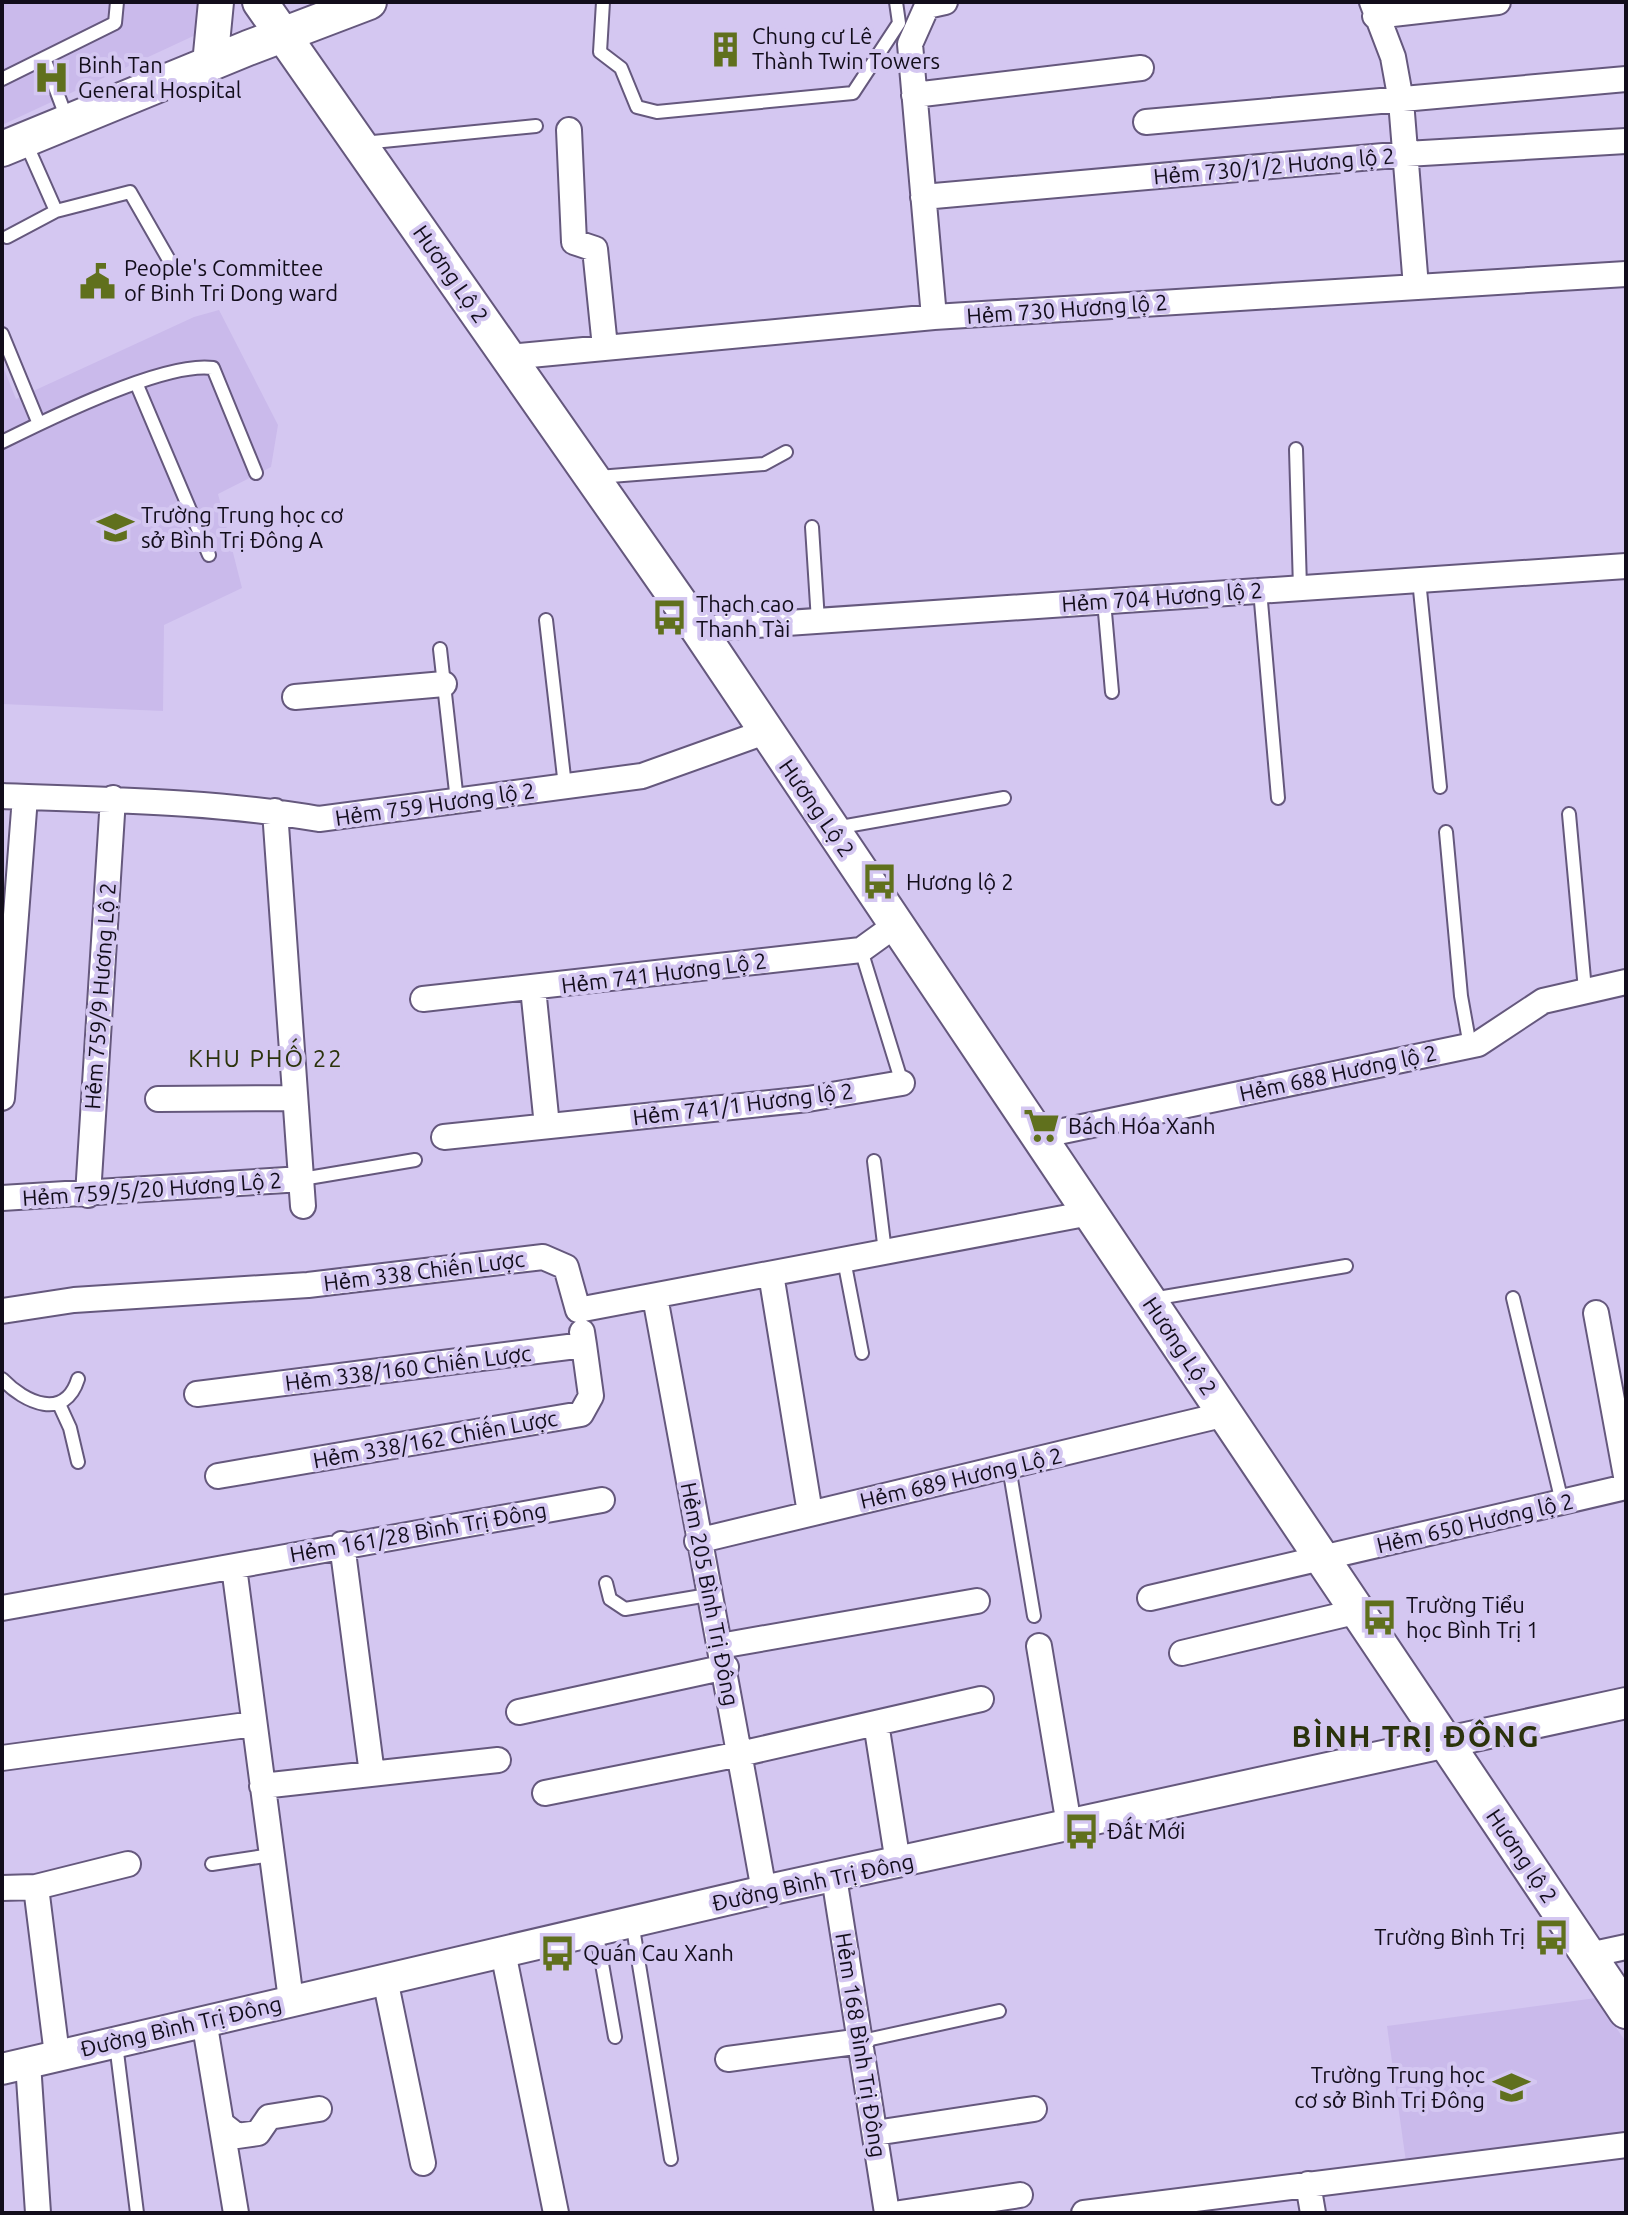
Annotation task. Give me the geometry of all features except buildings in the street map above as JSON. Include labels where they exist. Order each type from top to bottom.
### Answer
[{"type":"main road","points":[[210,64],[216,2]]},
{"type":"main road","name":"Hương Lộ 2","points":[[260,2],[595,477],[1445,1741]]},
{"type":"main road","points":[[13,145],[369,2]]},
{"type":"main road","name":"Hương lộ 2","points":[[1445,1741],[1626,2011]]},
{"type":"street","points":[[934,317],[910,44],[927,6],[945,2]]},
{"type":"street","points":[[1416,287],[1401,101],[1393,57],[1374,9],[1498,2]]},
{"type":"street","points":[[914,95],[1141,68]]},
{"type":"street","points":[[1146,122],[1626,79]]},
{"type":"street","points":[[569,130],[574,242],[595,249],[605,347]]},
{"type":"street","name":"Hẻm 730/1/2 Hương lộ 2","points":[[923,197],[1406,154],[1626,141]]},
{"type":"street","name":"Hẻm 730 Hương lộ 2","points":[[509,357],[934,317],[1626,274]]},
{"type":"street","name":"Hẻm 704 Hương lộ 2","points":[[698,629],[1626,566]]},
{"type":"street","points":[[295,697],[444,684]]},
{"type":"street","name":"Hẻm 759 Hương lộ 2","points":[[13,796],[113,798],[275,811],[319,819],[642,776],[765,732]]},
{"type":"street","points":[[2,1098],[13,796]]},
{"type":"street","name":"Hẻm 759/9 Hương Lộ 2","points":[[88,1195],[113,798]]},
{"type":"street","points":[[275,811],[303,1206]]},
{"type":"street","name":"Hẻm 741 Hương Lộ 2","points":[[423,999],[861,950],[897,924]]},
{"type":"street","name":"Hẻm 688 Hương lộ 2","points":[[1039,1136],[1470,1046],[1507,1027],[1543,1001],[1626,982]]},
{"type":"street","points":[[533,988],[547,1126]]},
{"type":"street","name":"Hẻm 741/1 Hương lộ 2","points":[[444,1137],[808,1099],[902,1083]]},
{"type":"street","points":[[158,1099],[295,1098]]},
{"type":"street","name":"Hẻm 759/5/20 Hương Lộ 2","points":[[2,1198],[88,1195],[302,1179]]},
{"type":"street","points":[[584,1345],[578,1310],[1090,1213]]},
{"type":"street","name":"Hẻm 338 Chiến Lược","points":[[2,1311],[74,1300],[308,1285],[543,1257],[566,1267],[578,1310]]},
{"type":"street","points":[[771,1274],[810,1513]]},
{"type":"street","name":"Hẻm 205 Bình Trị Đông","points":[[655,1297],[697,1541],[723,1656],[764,1891]]},
{"type":"street","points":[[1596,1313],[1626,1476]]},
{"type":"street","name":"Hẻm 338/160 Chiến Lược","points":[[197,1394],[584,1345]]},
{"type":"street","name":"Hẻm 338/162 Chiến Lược","points":[[218,1476],[581,1414],[591,1396],[584,1345]]},
{"type":"street","name":"Hẻm 689 Hương Lộ 2","points":[[697,1541],[1226,1414]]},
{"type":"street","name":"Hẻm 650 Hương lộ 2","points":[[1150,1598],[1626,1487]]},
{"type":"street","name":"Hẻm 161/28 Bình Trị Đông","points":[[2,1608],[234,1567],[342,1544],[602,1500]]},
{"type":"street","points":[[342,1544],[372,1774]]},
{"type":"street","points":[[234,1567],[291,2000]]},
{"type":"street","points":[[519,1712],[723,1656],[977,1601]]},
{"type":"street","points":[[1182,1653],[1359,1611]]},
{"type":"street","points":[[1039,1646],[1069,1825]]},
{"type":"street","points":[[545,1793],[740,1754],[981,1699]]},
{"type":"street","name":"Đường Bình Trị Đông","points":[[29,2062],[764,1891],[1626,1703]]},
{"type":"street","points":[[876,1723],[898,1863]]},
{"type":"street","points":[[2,1758],[254,1724]]},
{"type":"street","points":[[262,1786],[498,1760]]},
{"type":"street","points":[[2,1888],[36,1887],[128,1864]]},
{"type":"street","name":"Hẻm 168 Bình Trị Đông","points":[[834,1877],[887,2213]]},
{"type":"street","points":[[36,1887],[29,2062],[38,2213]]},
{"type":"street","points":[[1589,1955],[1626,1947]]},
{"type":"street","points":[[503,1952],[556,2213]]},
{"type":"street","points":[[385,1979],[423,2163]]},
{"type":"street","points":[[204,2020],[236,2213]]},
{"type":"street","points":[[728,2059],[862,2041]]},
{"type":"street","points":[[223,2125],[237,2136],[258,2133],[269,2117],[319,2109]]},
{"type":"street","points":[[875,2133],[1034,2109]]},
{"type":"street","points":[[1099,2212],[1626,2145]]},
{"type":"street","points":[[1308,2184],[1313,2213]]},
{"type":"street","points":[[900,2213],[1020,2195]]},
{"type":"lane","points":[[2,79],[115,23],[117,2]]},
{"type":"lane","points":[[603,2],[600,52],[621,68],[637,107],[657,112],[853,93],[899,23],[896,2]]},
{"type":"lane","points":[[44,58],[68,122]]},
{"type":"lane","points":[[360,143],[536,126]]},
{"type":"lane","points":[[13,145],[56,211]]},
{"type":"lane","points":[[7,237],[56,211],[130,192],[173,267]]},
{"type":"lane","points":[[2,334],[39,424]]},
{"type":"lane","points":[[2,442],[137,385],[197,365],[213,368],[256,473]]},
{"type":"lane","points":[[137,385],[209,555]]},
{"type":"lane","points":[[1296,449],[1300,588]]},
{"type":"lane","points":[[595,477],[764,464],[786,452]]},
{"type":"lane","points":[[812,527],[818,621]]},
{"type":"lane","points":[[1419,580],[1440,787]]},
{"type":"lane","points":[[1260,590],[1278,798]]},
{"type":"lane","points":[[1104,601],[1112,692]]},
{"type":"lane","points":[[546,620],[565,786]]},
{"type":"lane","points":[[440,649],[457,801]]},
{"type":"lane","points":[[831,829],[1004,798]]},
{"type":"lane","points":[[1569,814],[1585,990]]},
{"type":"lane","points":[[1446,832],[1461,996],[1470,1046]]},
{"type":"lane","name":"Hẻm 741/1 Hương lộ 2","points":[[861,950],[902,1083]]},
{"type":"lane","points":[[302,1179],[415,1160]]},
{"type":"lane","points":[[874,1161],[885,1252]]},
{"type":"lane","points":[[844,1260],[862,1353]]},
{"type":"lane","points":[[1149,1300],[1346,1266]]},
{"type":"lane","points":[[1513,1298],[1562,1502]]},
{"type":"lane","points":[[2,1379],[16,1394],[38,1403],[59,1404],[73,1394],[78,1379]]},
{"type":"lane","points":[[59,1404],[70,1428],[78,1462]]},
{"type":"lane","points":[[1009,1467],[1034,1616]]},
{"type":"lane","points":[[606,1583],[610,1599],[625,1609],[708,1595]]},
{"type":"lane","points":[[212,1864],[271,1855]]},
{"type":"lane","points":[[632,1922],[671,2159]]},
{"type":"lane","points":[[596,1930],[615,2037]]},
{"type":"lane","points":[[862,2041],[999,2011]]},
{"type":"lane","points":[[116,2041],[137,2213]]},
{"type":"shaded area","name":"Binh Tan General Hospital","points":[[2,2],[205,2],[202,32],[2,125]]},
{"type":"shaded area","name":"Trường Trung học cơ sở Bình Trị Đông A","points":[[219,310],[278,425],[271,467],[218,494],[242,588],[164,625],[163,711],[2,704],[2,364],[16,399],[194,317]]},
{"type":"shaded area","name":"Trường Trung học cơ sở Bình Trị Đông","points":[[1596,1998],[1626,2042],[1626,2132],[1406,2162],[1387,2026]]},
{"type":"place","name":"Chung cư Lê Thành Twin Towers","points":[[726,49]]},
{"type":"place","name":"Binh Tan General Hospital","points":[[52,78]]},
{"type":"place","name":"People's Committee of Binh Tri Dong ward","points":[[98,281]]},
{"type":"place","name":"Trường Trung học cơ sở Bình Trị Đông A","points":[[115,528]]},
{"type":"place","name":"Thạch cao Thanh Tài","points":[[670,617]]},
{"type":"place","name":"Hương lộ 2","points":[[880,882]]},
{"type":"place","name":"Bách Hóa Xanh","points":[[1042,1126]]},
{"type":"place","name":"Trường Tiểu học Bình Trị 1","points":[[1380,1618]]},
{"type":"place","name":"Đất Mới","points":[[1081,1831]]},
{"type":"place","name":"Trường Bình Trị","points":[[1551,1937]]},
{"type":"place","name":"Quán Cau Xanh","points":[[557,1953]]},
{"type":"place","name":"Trường Trung học cơ sở Bình Trị Đông","points":[[1511,2088]]},
{"type":"district","name":"KHU PHỐ 22","points":[[266,1059]]},
{"type":"district","name":"BÌNH TRỊ ĐÔNG","points":[[1416,1737]]}]
